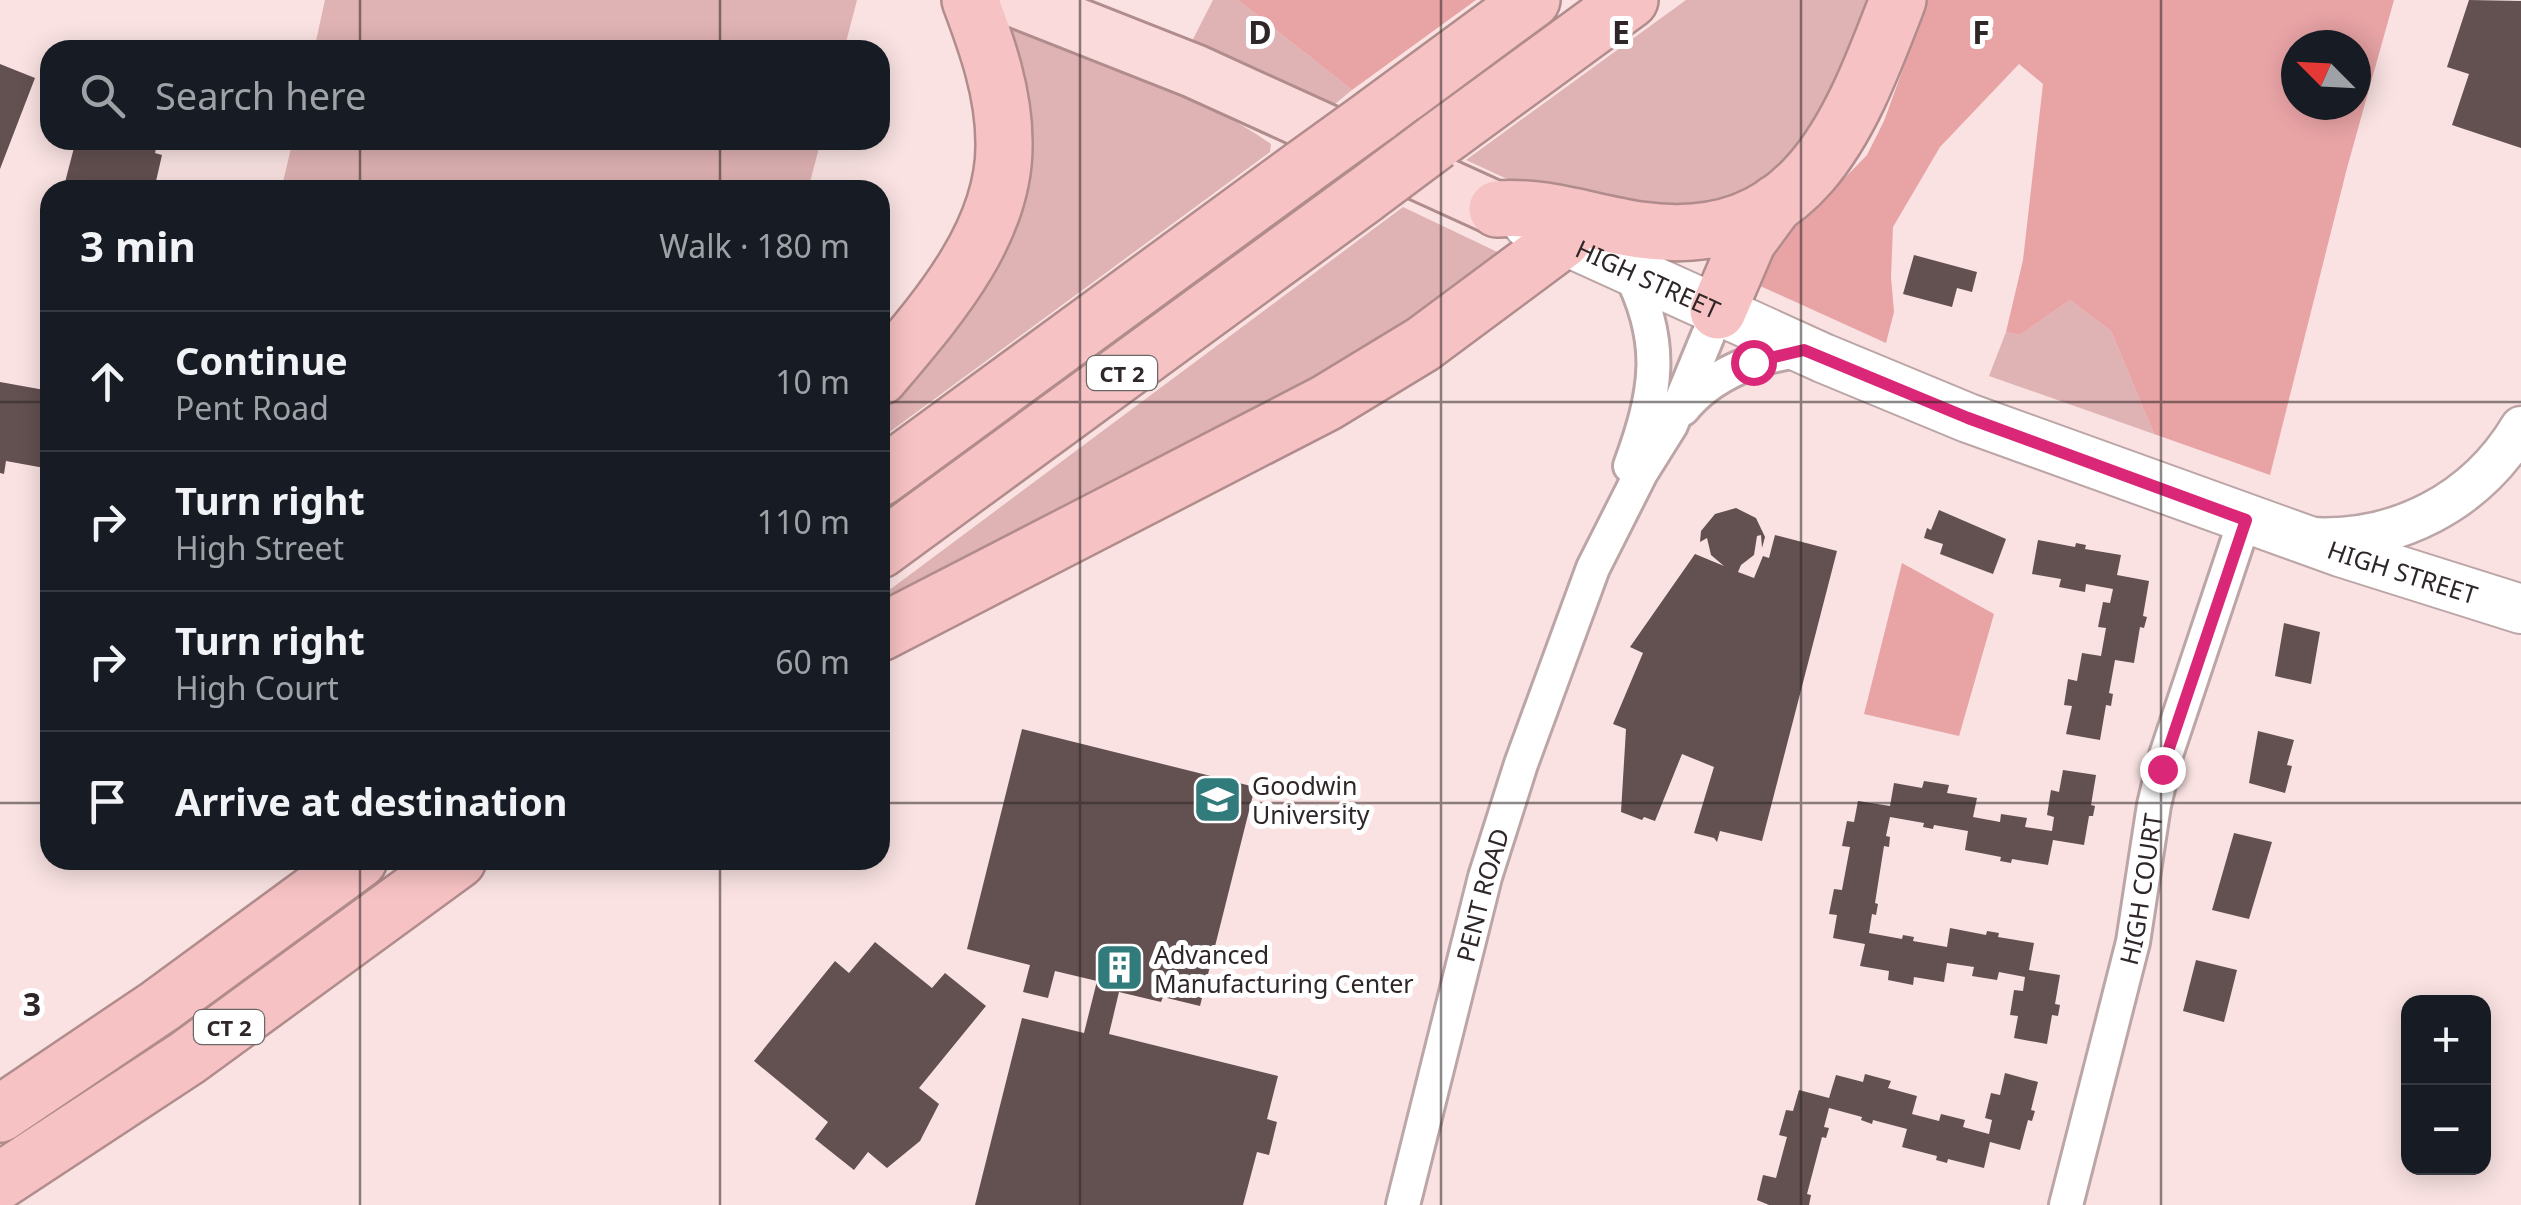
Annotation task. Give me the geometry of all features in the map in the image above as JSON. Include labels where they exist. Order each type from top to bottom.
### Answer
[{"type":"highway","points":[[890,364],[957,278],[980,239],[998,191],[1004,155],[1003,122],[991,63],[970,0]]},
{"type":"highway","name":"CT 2","points":[[890,471],[1532,0]]},
{"type":"highway","name":"CT 2","points":[[890,543],[1630,0]]},
{"type":"highway","points":[[1718,311],[1748,241],[1776,204],[1816,168],[1848,123],[1898,0]]},
{"type":"highway","points":[[1497,209],[1555,211],[1637,230],[1680,232],[1733,223],[1776,204]]},
{"type":"highway","points":[[890,628],[1326,404],[1423,344],[1564,240]]},
{"type":"highway","name":"CT 2","points":[[0,1114],[160,1006],[345,870]]},
{"type":"highway","name":"CT 2","points":[[0,1181],[187,1058],[445,870]]},
{"type":"main road","name":"HIGH STREET","points":[[1014,0],[1194,71],[1804,350],[1968,418],[2291,536],[2521,609]]},
{"type":"street","name":"PENT ROAD","points":[[1404,1205],[1497,836],[1654,388],[1656,368],[1647,315],[1628,269]]},
{"type":"street","name":"PENT ROAD","points":[[1584,591],[1628,496],[1671,424],[1718,311]]},
{"type":"street","name":"PENT ROAD","points":[[1671,424],[1696,396],[1731,372],[1762,359],[1804,350]]},
{"type":"street","points":[[2291,536],[2352,537],[2387,531],[2421,519],[2474,484],[2497,461],[2521,427]]},
{"type":"street","name":"HIGH COURT","points":[[2066,1205],[2133,942],[2152,816],[2166,755],[2246,520]]},
{"type":"shaded area","points":[[325,0],[857,0],[847,40],[316,40]]},
{"type":"shaded area","points":[[1213,0],[1238,0],[1352,90],[1330,108],[1188,49]]},
{"type":"shaded area","points":[[1238,0],[1476,0],[1352,90]]},
{"type":"shaded area","points":[[1686,0],[1872,0],[1813,138],[1752,190],[1693,210],[1533,191],[1466,160]]},
{"type":"shaded area","points":[[1928,0],[2394,0],[2371,82],[2371,30],[2281,30],[2281,120],[2360,120],[2270,475],[2154,434],[2111,331],[2070,300],[2020,335],[2006,332],[2023,260],[2043,84],[2019,64],[1940,147],[1893,227],[1894,312],[1886,343],[1747,280],[1785,233],[1867,155],[1884,121]]},
{"type":"shaded area","points":[[999,23],[1173,91],[1271,144],[1270,152],[890,432],[890,385],[984,265]]},
{"type":"shaded area","points":[[291,150],[818,150],[811,180],[283,180]]},
{"type":"shaded area","points":[[1403,207],[1510,258],[1419,323],[890,603],[890,590]]},
{"type":"shaded area","points":[[2070,300],[2111,331],[2154,434],[1989,376],[2006,332],[2020,335]]},
{"type":"shaded area","points":[[1902,563],[1994,614],[1959,736],[1864,714]]},
{"type":"building","points":[[2469,0],[2521,1],[2521,148],[2452,125],[2469,74],[2447,67]]},
{"type":"building","points":[[0,64],[35,78],[0,169]]},
{"type":"building","points":[[73,150],[156,150],[162,155],[156,180],[66,180]]},
{"type":"building","points":[[1914,255],[1977,272],[1972,292],[1957,288],[1952,307],[1903,294]]},
{"type":"building","points":[[0,382],[40,389],[40,467],[6,461],[4,474],[0,473]]},
{"type":"building","points":[[1736,508],[1756,518],[1765,537],[1762,548],[1761,535],[1757,536],[1754,555],[1738,572],[1754,578],[1763,556],[1769,558],[1775,535],[1837,551],[1762,841],[1720,831],[1717,842],[1694,833],[1714,767],[1682,754],[1655,821],[1621,812],[1626,729],[1613,724],[1643,653],[1630,647],[1695,554],[1724,566],[1711,555],[1707,538],[1700,542],[1701,531],[1715,514]]},
{"type":"building","points":[[1939,510],[2006,539],[1993,574],[1940,554],[1943,544],[1924,538]]},
{"type":"building","points":[[2038,540],[2075,547],[2076,543],[2086,545],[2085,549],[2121,555],[2117,575],[2149,581],[2143,616],[2147,617],[2144,628],[2140,627],[2134,663],[2115,660],[2109,693],[2113,694],[2111,706],[2106,705],[2100,740],[2066,734],[2072,706],[2064,705],[2068,679],[2077,681],[2082,653],[2101,656],[2106,628],[2098,627],[2103,602],[2110,603],[2113,589],[2086,584],[2085,592],[2059,587],[2061,579],[2032,574]]},
{"type":"building","points":[[2284,623],[2320,632],[2311,684],[2275,676]]},
{"type":"building","name":"Advanced Manufacturing Center","points":[[1022,729],[1255,787],[1200,1006],[1119,992],[1109,1034],[1278,1076],[1267,1119],[1277,1122],[1269,1155],[1257,1152],[1243,1205],[975,1205],[1022,1018],[1084,1033],[1097,981],[1055,971],[1048,998],[1023,992],[1030,965],[967,949]]},
{"type":"building","points":[[2258,731],[2294,740],[2285,793],[2249,783]]},
{"type":"building","points":[[2063,770],[2096,775],[2091,805],[2095,806],[2093,816],[2089,816],[2084,845],[2053,840],[2048,865],[2000,861],[2001,857],[1965,850],[1968,831],[1934,825],[1933,829],[1923,827],[1924,823],[1890,817],[1886,836],[1890,837],[1889,847],[1884,846],[1875,903],[1878,904],[1869,933],[1902,939],[1903,935],[1914,937],[1913,941],[1947,947],[1950,928],[1986,935],[1987,931],[1999,933],[1998,937],[2034,943],[2029,970],[2060,975],[2055,1004],[2060,1005],[2058,1016],[2052,1015],[2047,1044],[2014,1038],[2018,1016],[2010,1015],[2014,990],[2023,991],[2025,977],[1999,972],[1997,980],[1972,976],[1974,967],[1947,963],[1944,982],[1914,977],[1913,985],[1888,980],[1889,971],[1860,966],[1865,944],[1833,938],[1837,915],[1829,914],[1834,889],[1842,890],[1850,847],[1842,846],[1847,821],[1854,822],[1858,801],[1890,806],[1894,783],[1922,788],[1924,781],[1949,785],[1947,793],[1977,798],[1973,817],[2000,822],[2001,814],[2027,818],[2025,827],[2052,831],[2054,817],[2047,815],[2051,790],[2059,792]]},
{"type":"building","points":[[2234,833],[2272,842],[2249,919],[2212,910]]},
{"type":"building","points":[[875,942],[932,988],[945,973],[986,1006],[919,1088],[939,1104],[920,1141],[887,1168],[868,1152],[854,1170],[815,1139],[828,1122],[754,1061],[835,961],[849,973]]},
{"type":"building","points":[[2196,960],[2237,970],[2224,1022],[2183,1011]]},
{"type":"building","points":[[2005,1073],[2038,1082],[2031,1110],[2035,1111],[2032,1121],[2028,1120],[2020,1150],[1990,1142],[1984,1168],[1948,1159],[1947,1163],[1936,1160],[1937,1156],[1902,1147],[1907,1129],[1873,1120],[1872,1124],[1861,1120],[1862,1117],[1829,1108],[1824,1127],[1829,1128],[1826,1138],[1822,1137],[1807,1194],[1811,1195],[1809,1205],[1769,1205],[1757,1200],[1763,1175],[1776,1178],[1787,1137],[1779,1135],[1786,1110],[1793,1111],[1799,1090],[1829,1098],[1836,1075],[1863,1082],[1865,1074],[1891,1081],[1888,1088],[1917,1096],[1912,1114],[1939,1121],[1941,1114],[1965,1120],[1963,1127],[1989,1134],[1992,1120],[1985,1118],[1991,1093],[2000,1095]]},
{"type":"place","name":"Goodwin University","points":[[1217,799]]},
{"type":"place","name":"Advanced Manufacturing Center","points":[[1119,968]]},
{"type":"route","points":[[1753,362],[1804,350],[1968,418],[2246,520],[2162,769]]}]
